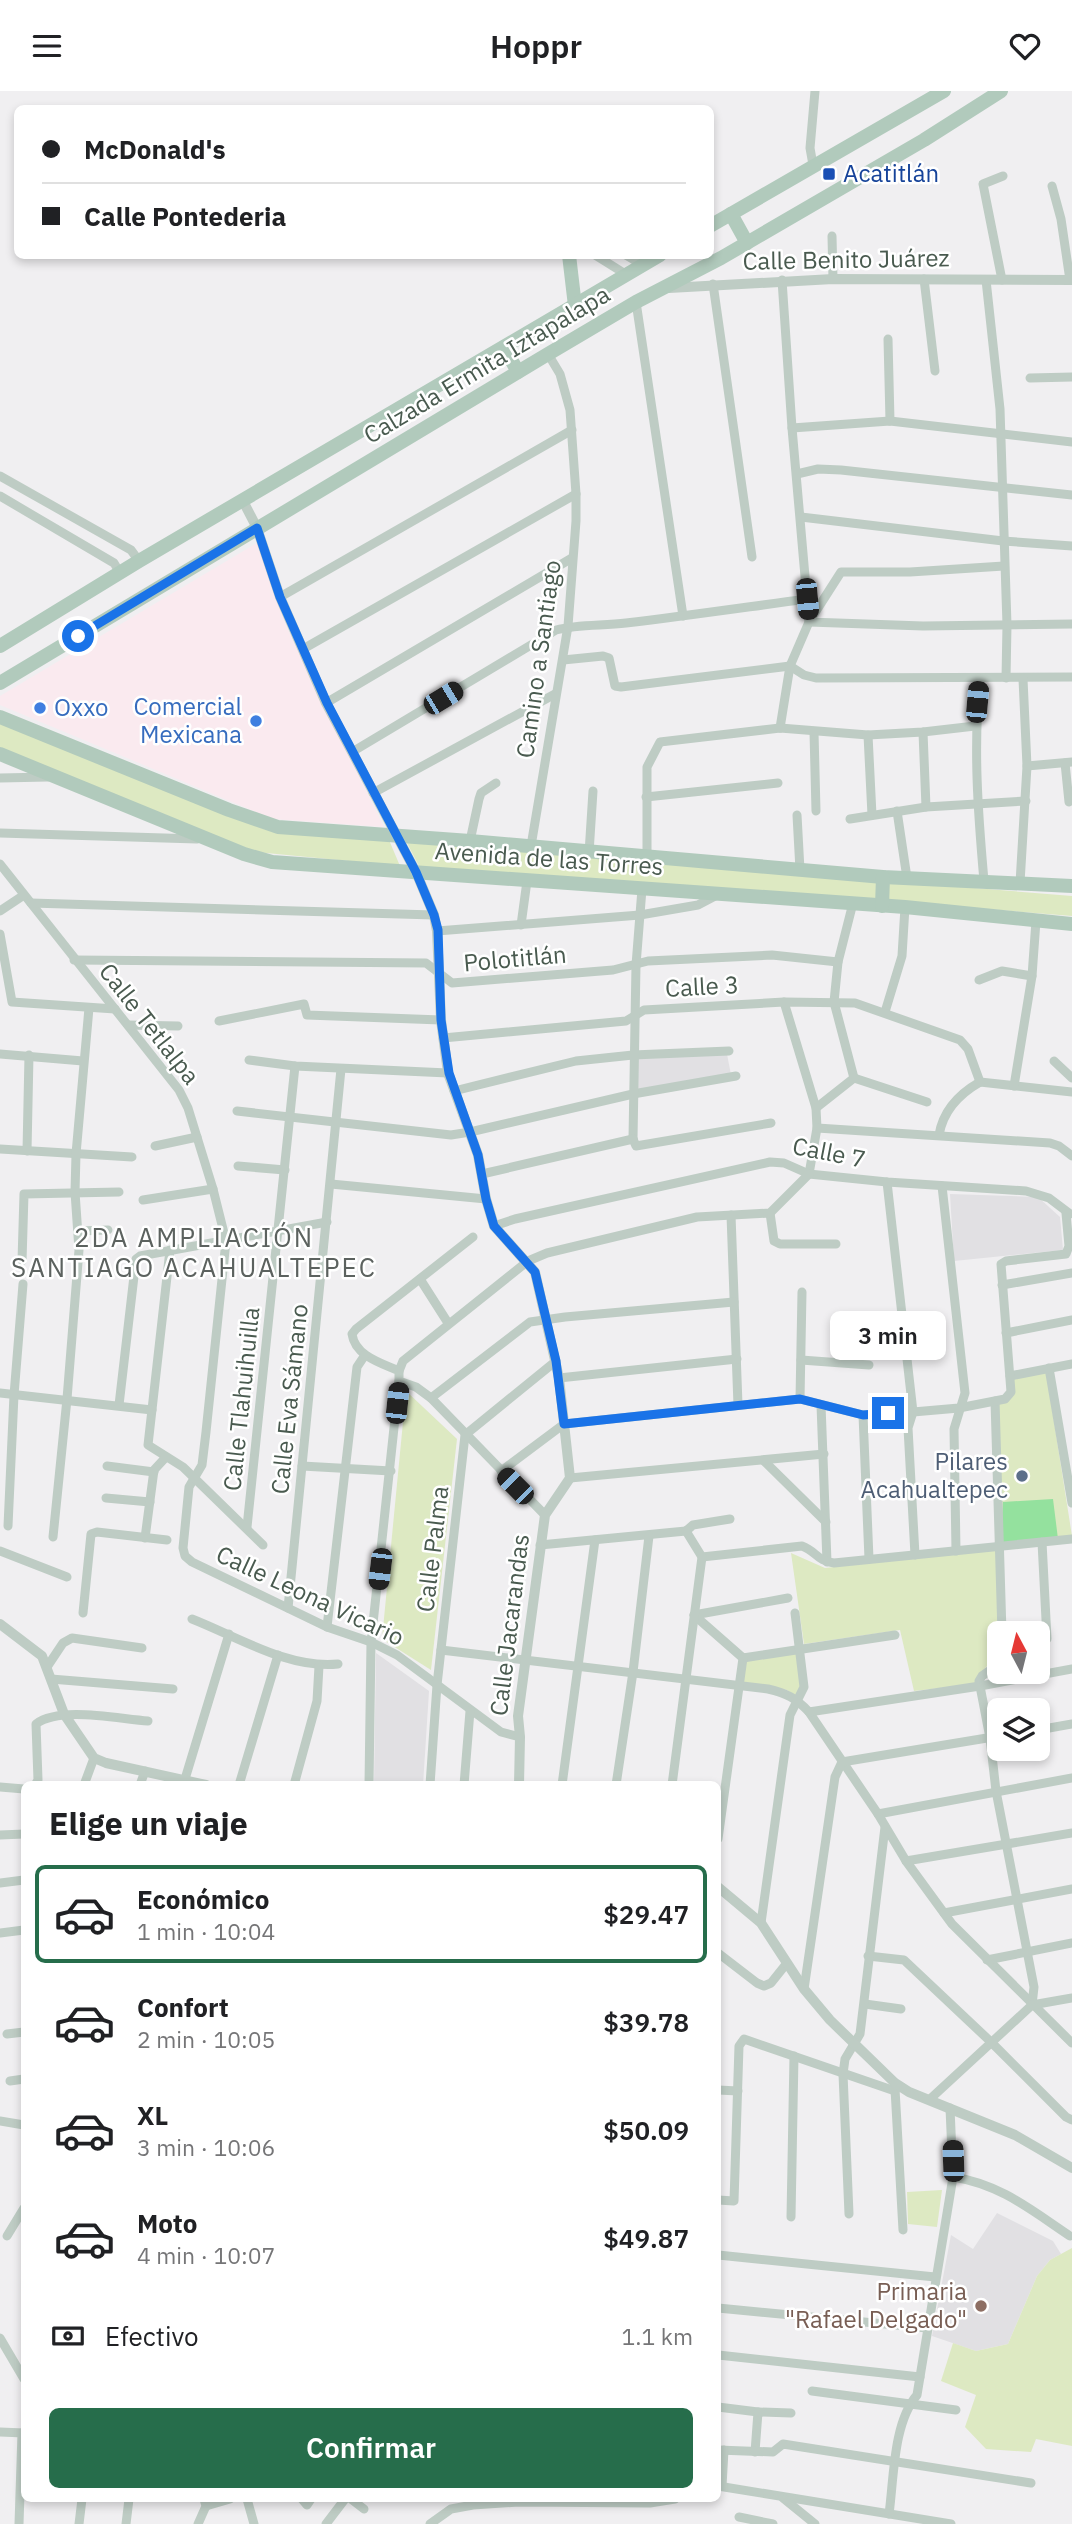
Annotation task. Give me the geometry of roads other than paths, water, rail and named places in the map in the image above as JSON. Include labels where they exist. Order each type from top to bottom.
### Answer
[{"type":"main road","points":[[714,224],[944,91]]},
{"type":"main road","name":"Calzada Ermita Iztapalapa","points":[[0,683],[548,354],[636,302],[747,243],[924,140],[1001,91]]},
{"type":"main road","points":[[731,214],[747,243]]},
{"type":"main road","points":[[569,259],[575,306]]},
{"type":"main road","name":"Calzada Ermita Iztapalapa","points":[[0,646],[139,561],[653,259]]},
{"type":"main road","points":[[504,347],[518,372]]},
{"type":"main road","name":"Avenida de las Torres","points":[[0,717],[229,810],[278,827],[883,877],[1072,886]]},
{"type":"main road","name":"Avenida de las Torres","points":[[0,754],[206,839],[272,862],[882,905],[1072,924]]},
{"type":"main road","points":[[882,905],[883,877]]},
{"type":"street","points":[[813,165],[810,148],[815,91]]},
{"type":"street","points":[[1002,280],[983,184],[1003,176]]},
{"type":"street","points":[[1052,186],[1061,219],[1071,280]]},
{"type":"street","points":[[832,236],[833,279]]},
{"type":"street","points":[[601,259],[627,275]]},
{"type":"street","points":[[633,259],[643,265]]},
{"type":"street","points":[[924,279],[935,371]]},
{"type":"street","points":[[782,280],[792,428],[810,622]]},
{"type":"street","name":"Calle Benito Juárez","points":[[664,288],[782,280],[1071,280]]},
{"type":"street","points":[[986,280],[1001,434],[1006,678]]},
{"type":"street","points":[[713,284],[752,557]]},
{"type":"street","points":[[636,302],[682,616]]},
{"type":"street","points":[[888,339],[890,421]]},
{"type":"street","name":"Camino a Santiago","points":[[531,846],[568,626],[576,494],[572,430],[564,383],[548,354]]},
{"type":"street","points":[[1030,378],[1072,377]]},
{"type":"street","points":[[792,428],[890,421],[1072,442]]},
{"type":"street","points":[[280,597],[572,430]]},
{"type":"street","points":[[797,474],[818,469],[841,470],[1072,495]]},
{"type":"street","points":[[0,476],[131,550],[139,561]]},
{"type":"street","points":[[303,649],[576,494]]},
{"type":"street","points":[[0,496],[114,563],[120,573]]},
{"type":"street","points":[[243,501],[257,528],[280,597],[327,703],[416,872],[434,915],[438,930],[441,1020],[449,1073],[478,1155],[494,1226],[535,1272],[559,1378],[570,1478],[824,1454]]},
{"type":"street","points":[[801,517],[1003,541],[1072,546]]},
{"type":"street","points":[[327,703],[572,558]]},
{"type":"street","points":[[780,728],[790,666],[810,622],[841,572],[910,572],[1003,566]]},
{"type":"street","points":[[352,752],[556,630],[568,626],[622,624],[807,599]]},
{"type":"street","points":[[810,622],[923,626],[1072,624]]},
{"type":"street","points":[[563,660],[603,656],[609,658],[615,686],[621,687],[790,666],[804,675],[816,678],[1072,677]]},
{"type":"street","points":[[980,678],[975,726],[977,804],[984,881]]},
{"type":"street","points":[[1020,883],[1027,766],[1023,679]]},
{"type":"street","points":[[373,793],[555,694]]},
{"type":"street","points":[[647,857],[646,767],[660,742],[780,728],[868,735],[975,726]]},
{"type":"street","points":[[814,732],[817,811]]},
{"type":"street","points":[[923,732],[926,807]]},
{"type":"street","points":[[868,735],[872,815]]},
{"type":"street","points":[[1027,766],[1069,762],[1069,802]]},
{"type":"street","points":[[0,778],[60,777]]},
{"type":"street","points":[[470,841],[478,799],[481,793],[496,783]]},
{"type":"street","points":[[646,797],[779,783]]},
{"type":"street","points":[[589,853],[593,791]]},
{"type":"street","points":[[850,819],[926,807],[1026,801]]},
{"type":"street","points":[[897,811],[907,878]]},
{"type":"street","points":[[797,815],[800,870]]},
{"type":"street","points":[[0,833],[206,839]]},
{"type":"street","name":"Calle Tetlalpa","points":[[0,864],[179,1090],[197,1137],[226,1241],[205,1443],[202,1465],[194,1477]]},
{"type":"street","points":[[521,925],[527,881]]},
{"type":"street","points":[[642,890],[633,1055],[633,1139],[636,1146],[771,1123]]},
{"type":"street","points":[[0,911],[24,895]]},
{"type":"street","points":[[438,930],[640,915],[698,905],[717,895]]},
{"type":"street","points":[[31,903],[434,915]]},
{"type":"street","points":[[853,904],[838,962],[834,1002],[855,1078]]},
{"type":"street","points":[[885,1012],[902,956],[905,907]]},
{"type":"street","points":[[1014,1086],[1032,976],[1036,921]]},
{"type":"street","points":[[0,934],[12,1002],[115,1009]]},
{"type":"street","name":"Polotitlán","points":[[74,960],[426,963],[452,983],[613,970],[648,961],[772,955],[838,962]]},
{"type":"street","points":[[979,980],[1002,971],[1032,976]]},
{"type":"street","points":[[369,1781],[371,1642],[399,1376],[403,1361],[528,1261],[547,1253],[698,1217],[770,1213],[809,1174],[817,1128],[817,1108],[784,1002]]},
{"type":"street","name":"Calle 3","points":[[443,1038],[626,1021],[644,1010],[784,1002],[855,1003],[960,1040],[968,1049],[980,1082]]},
{"type":"street","points":[[219,1021],[304,1005],[307,1015],[441,1020]]},
{"type":"street","points":[[52,1537],[79,1250],[75,1192],[76,1154],[89,1008]]},
{"type":"street","points":[[128,1025],[178,1026]]},
{"type":"street","points":[[454,1091],[576,1061],[633,1055],[730,1051]]},
{"type":"street","points":[[0,1054],[83,1061]]},
{"type":"street","points":[[27,1151],[29,1055]]},
{"type":"street","points":[[248,1060],[341,1069],[449,1073]]},
{"type":"street","points":[[1054,1061],[1072,1078]]},
{"type":"street","name":"Calle Tlahuihuilla","points":[[247,1527],[295,1066]]},
{"type":"street","name":"Calle Eva Sámano","points":[[288,1608],[341,1069]]},
{"type":"street","points":[[237,1111],[451,1135],[633,1094],[736,1076]]},
{"type":"street","points":[[855,1078],[926,1102]]},
{"type":"street","points":[[817,1108],[855,1078]]},
{"type":"street","points":[[939,1136],[941,1123],[953,1104],[966,1090],[980,1082],[1072,1092]]},
{"type":"street","points":[[817,1128],[1050,1143],[1072,1156]]},
{"type":"street","points":[[155,1146],[197,1137]]},
{"type":"street","points":[[482,1174],[633,1139]]},
{"type":"street","points":[[0,1149],[132,1157]]},
{"type":"street","name":"Calle 7","points":[[494,1226],[770,1162],[785,1163],[809,1174],[1038,1193],[1069,1214]]},
{"type":"street","points":[[238,1166],[285,1170]]},
{"type":"street","points":[[887,1182],[913,1412],[908,1428],[915,1555]]},
{"type":"street","points":[[331,1184],[486,1199]]},
{"type":"street","points":[[942,1186],[965,1394],[954,1429],[956,1551]]},
{"type":"street","points":[[143,1200],[213,1189]]},
{"type":"street","points":[[22,1261],[24,1194],[119,1192]]},
{"type":"street","points":[[770,1213],[774,1241],[780,1244],[836,1244]]},
{"type":"street","points":[[501,1471],[564,1424],[800,1399],[863,1415],[959,1408],[1009,1397],[1011,1392],[1001,1264],[1006,1261],[1066,1254],[1069,1246],[1069,1214]]},
{"type":"street","points":[[731,1215],[737,1405]]},
{"type":"street","points":[[119,1405],[135,1263],[140,1256],[327,1222]]},
{"type":"street","points":[[79,1231],[108,1230]]},
{"type":"street","points":[[473,1237],[356,1329],[352,1339],[365,1355],[431,1398],[545,1515]]},
{"type":"street","points":[[170,1250],[148,1445],[194,1477],[263,1545]]},
{"type":"street","points":[[1002,1285],[1072,1273]]},
{"type":"street","points":[[420,1279],[448,1324]]},
{"type":"street","points":[[8,1526],[14,1395],[23,1284]]},
{"type":"street","points":[[800,1399],[802,1292]]},
{"type":"street","points":[[431,1398],[530,1322],[734,1302]]},
{"type":"street","points":[[1006,1333],[1072,1320]]},
{"type":"street","points":[[327,1626],[357,1367],[365,1355]]},
{"type":"street","points":[[559,1378],[737,1359]]},
{"type":"street","points":[[802,1360],[869,1366]]},
{"type":"street","points":[[465,1435],[556,1361]]},
{"type":"street","points":[[1010,1376],[1072,1364]]},
{"type":"street","points":[[1049,1368],[1072,1503]]},
{"type":"street","points":[[0,1393],[152,1410]]},
{"type":"street","points":[[1000,1400],[1002,1621]]},
{"type":"street","points":[[821,1405],[827,1562]]},
{"type":"street","points":[[863,1415],[869,1559]]},
{"type":"street","name":"Calle Palma","points":[[430,1781],[437,1685],[465,1435]]},
{"type":"street","points":[[145,1538],[154,1472],[166,1457]]},
{"type":"street","points":[[763,1460],[826,1522]]},
{"type":"street","points":[[107,1466],[154,1472]]},
{"type":"street","points":[[303,1466],[391,1471]]},
{"type":"street","name":"Calle Leona Vicario","points":[[194,1477],[189,1487],[183,1548],[192,1562],[327,1626],[397,1655],[500,1732],[520,1737]]},
{"type":"street","name":"Calle Jacarandas","points":[[519,1781],[518,1716],[545,1515],[570,1478]]},
{"type":"street","points":[[106,1498],[150,1502]]},
{"type":"street","points":[[540,1545],[685,1531],[693,1525],[730,1518]]},
{"type":"street","points":[[673,1781],[702,1557],[685,1531]]},
{"type":"street","points":[[83,1613],[91,1534],[97,1532],[167,1540]]},
{"type":"street","points":[[617,1781],[649,1536]]},
{"type":"street","points":[[702,1557],[802,1546],[818,1559],[827,1562],[1072,1539]]},
{"type":"street","points":[[563,1781],[595,1540]]},
{"type":"street","points":[[1042,1542],[1046,1621]]},
{"type":"street","points":[[0,1551],[67,1577]]},
{"type":"street","points":[[694,1615],[789,1598]]},
{"type":"street","points":[[761,1923],[790,1715],[804,1686],[795,1613]]},
{"type":"street","points":[[694,1615],[743,1658],[895,1635]]},
{"type":"street","points":[[192,1619],[278,1655],[319,1666],[338,1664]]},
{"type":"street","points":[[0,1624],[42,1657],[64,1714],[94,1758],[106,1763],[192,1781]]},
{"type":"street","points":[[185,1779],[229,1634]]},
{"type":"street","points":[[47,1667],[63,1643],[72,1638],[142,1648]]},
{"type":"street","points":[[441,1650],[738,1685],[785,1693],[797,1699],[809,1712],[886,1826],[906,1861],[952,1924],[1072,2043]]},
{"type":"street","points":[[240,1781],[278,1655]]},
{"type":"street","points":[[721,1816],[743,1658]]},
{"type":"street","points":[[295,1781],[317,1701],[319,1666]]},
{"type":"street","points":[[809,1712],[1072,1669]]},
{"type":"street","points":[[987,1672],[979,1681],[987,1710]]},
{"type":"street","points":[[51,1679],[173,1689]]},
{"type":"street","points":[[464,1781],[470,1711]]},
{"type":"street","points":[[37,1781],[36,1724],[44,1718],[64,1714],[148,1721]]},
{"type":"street","points":[[1050,1728],[1072,1724]]},
{"type":"street","points":[[842,1762],[987,1738]]},
{"type":"street","points":[[85,1781],[94,1758]]},
{"type":"street","points":[[995,1761],[996,1791],[1034,1987],[1032,2005]]},
{"type":"street","points":[[804,1989],[835,1777],[842,1762]]},
{"type":"street","points":[[141,1781],[145,1771]]},
{"type":"street","points":[[878,1814],[1072,1778]]},
{"type":"street","points":[[0,1787],[21,1789]]},
{"type":"street","points":[[849,2214],[843,2074],[845,2059],[860,2034],[886,1826]]},
{"type":"street","points":[[906,1861],[1072,1833]]},
{"type":"street","points":[[0,1835],[21,1834]]},
{"type":"street","points":[[0,1883],[21,1880]]},
{"type":"street","points":[[944,1913],[1072,1889]]},
{"type":"street","points":[[721,1890],[761,1923],[804,1989],[895,2087],[903,2230]]},
{"type":"street","points":[[0,1933],[21,1930]]},
{"type":"street","points":[[987,1960],[1072,1943]]},
{"type":"street","points":[[721,1955],[764,1986],[771,1983],[787,1963]]},
{"type":"street","points":[[869,1956],[904,1960],[1072,2120]]},
{"type":"street","points":[[929,2100],[1032,2005],[1072,1998]]},
{"type":"street","points":[[865,2004],[901,2009]]},
{"type":"street","points":[[7,2034],[21,2032]]},
{"type":"street","points":[[721,2200],[734,2201],[739,2046],[744,2039],[843,2074],[895,2087],[950,2108],[1015,2135],[1072,2168]]},
{"type":"street","points":[[791,2217],[794,2056]]},
{"type":"street","points":[[10,2081],[21,2079]]},
{"type":"street","points":[[721,2090],[738,2091]]},
{"type":"street","points":[[889,2514],[902,2422],[909,2404],[917,2395],[935,2277],[947,2221],[953,2177],[950,2108]]},
{"type":"street","points":[[0,2121],[21,2124]]},
{"type":"street","points":[[953,2177],[977,2180],[1004,2192],[1070,2236]]},
{"type":"street","points":[[6,2236],[21,2213]]},
{"type":"street","points":[[721,2255],[935,2277]]},
{"type":"street","points":[[721,2308],[927,2328]]},
{"type":"street","points":[[0,2338],[21,2374]]},
{"type":"street","points":[[721,2355],[920,2377]]},
{"type":"street","points":[[812,2391],[956,2410]]},
{"type":"street","points":[[721,2407],[791,2413]]},
{"type":"street","points":[[755,2452],[758,2412]]},
{"type":"street","points":[[0,2432],[21,2433]]},
{"type":"street","points":[[721,2450],[773,2452],[783,2444],[1031,2483]]},
{"type":"street","points":[[19,2524],[21,2478]]},
{"type":"street","points":[[721,2486],[951,2524]]},
{"type":"street","points":[[782,2497],[815,2524]]},
{"type":"street","points":[[79,2524],[82,2502]]},
{"type":"street","points":[[126,2524],[129,2502]]},
{"type":"street","points":[[248,2502],[254,2524]]},
{"type":"street","points":[[326,2524],[343,2502]]},
{"type":"street","points":[[355,2502],[364,2509]]},
{"type":"street","points":[[430,2524],[451,2509],[519,2502]]},
{"type":"street","points":[[198,2524],[205,2503]]},
{"type":"street","points":[[739,2517],[773,2524]]},
{"type":"place","name":"Acatitlán","points":[[829,174]]},
{"type":"place","name":"Oxxo","points":[[40,708]]},
{"type":"place","name":"Comercial Mexicana","points":[[256,721]]},
{"type":"place","name":"Pilares Acahualtepec","points":[[1022,1476]]},
{"type":"place","name":"Primaria \"Rafael Delgado\"","points":[[981,2306]]},
{"type":"district","name":"2DA AMPLIACIÓN SANTIAGO ACAHUALTEPEC","points":[[194,1252]]}]
